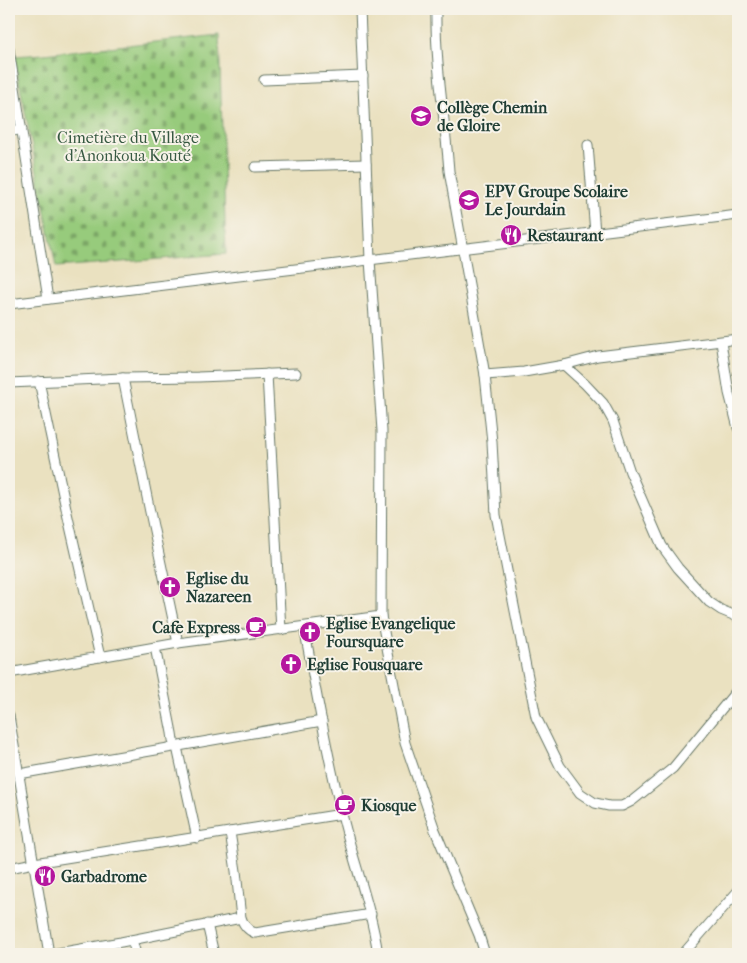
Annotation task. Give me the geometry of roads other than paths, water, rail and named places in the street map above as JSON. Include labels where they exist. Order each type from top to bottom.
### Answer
[{"type":"street","points":[[360,9],[370,260],[382,431],[381,616],[405,743],[434,830],[479,935],[485,954]]},
{"type":"street","points":[[436,9],[437,55],[449,171],[485,375],[492,442],[496,515],[536,717],[560,766],[580,793],[595,803],[622,806],[632,801],[673,768],[738,689]]},
{"type":"street","points":[[9,49],[48,299]]},
{"type":"street","points":[[264,80],[363,76]]},
{"type":"street","points":[[9,132],[22,129]]},
{"type":"street","points":[[588,145],[595,233]]},
{"type":"street","points":[[255,167],[366,164]]},
{"type":"street","points":[[9,304],[738,215]]},
{"type":"street","points":[[485,375],[524,372],[564,365],[598,356],[738,340]]},
{"type":"street","points":[[721,342],[738,428]]},
{"type":"street","points":[[564,365],[603,403],[613,421],[630,472],[662,546],[678,568],[709,602],[721,610],[738,617]]},
{"type":"street","points":[[9,382],[124,378],[198,378],[296,373]]},
{"type":"street","points":[[267,374],[280,630]]},
{"type":"street","points":[[124,378],[178,643]]},
{"type":"street","points":[[39,381],[100,657]]},
{"type":"street","points":[[9,673],[178,643],[381,616]]},
{"type":"street","points":[[304,627],[342,814],[371,914],[378,954]]},
{"type":"street","points":[[155,647],[173,740],[177,746],[197,838]]},
{"type":"street","points":[[9,716],[51,954],[241,918]]},
{"type":"street","points":[[19,774],[322,721]]},
{"type":"street","points":[[9,868],[342,814]]},
{"type":"street","points":[[230,832],[241,918],[249,930],[255,933],[371,914]]},
{"type":"street","points":[[683,954],[738,891]]},
{"type":"street","points":[[207,924],[214,954]]},
{"type":"street","points":[[132,940],[136,954]]},
{"type":"place","name":"Collège Chemin de Gloire","points":[[421,116]]},
{"type":"place","name":"EPV Groupe Scolaire Le Jourdain","points":[[469,200]]},
{"type":"place","name":"Restaurant","points":[[511,235]]},
{"type":"place","name":"Eglise du Nazareen","points":[[170,587]]},
{"type":"place","name":"Cafe Express","points":[[256,627]]},
{"type":"place","name":"Eglise Evangelique Foursquare","points":[[310,632]]},
{"type":"place","name":"Eglise Fousquare","points":[[291,664]]},
{"type":"place","name":"Kiosque","points":[[345,805]]},
{"type":"place","name":"Garbadrome","points":[[45,876]]},
{"type":"park label","name":"Cimetière du Village d'Anonkoua Kouté","points":[[128,146]]}]
